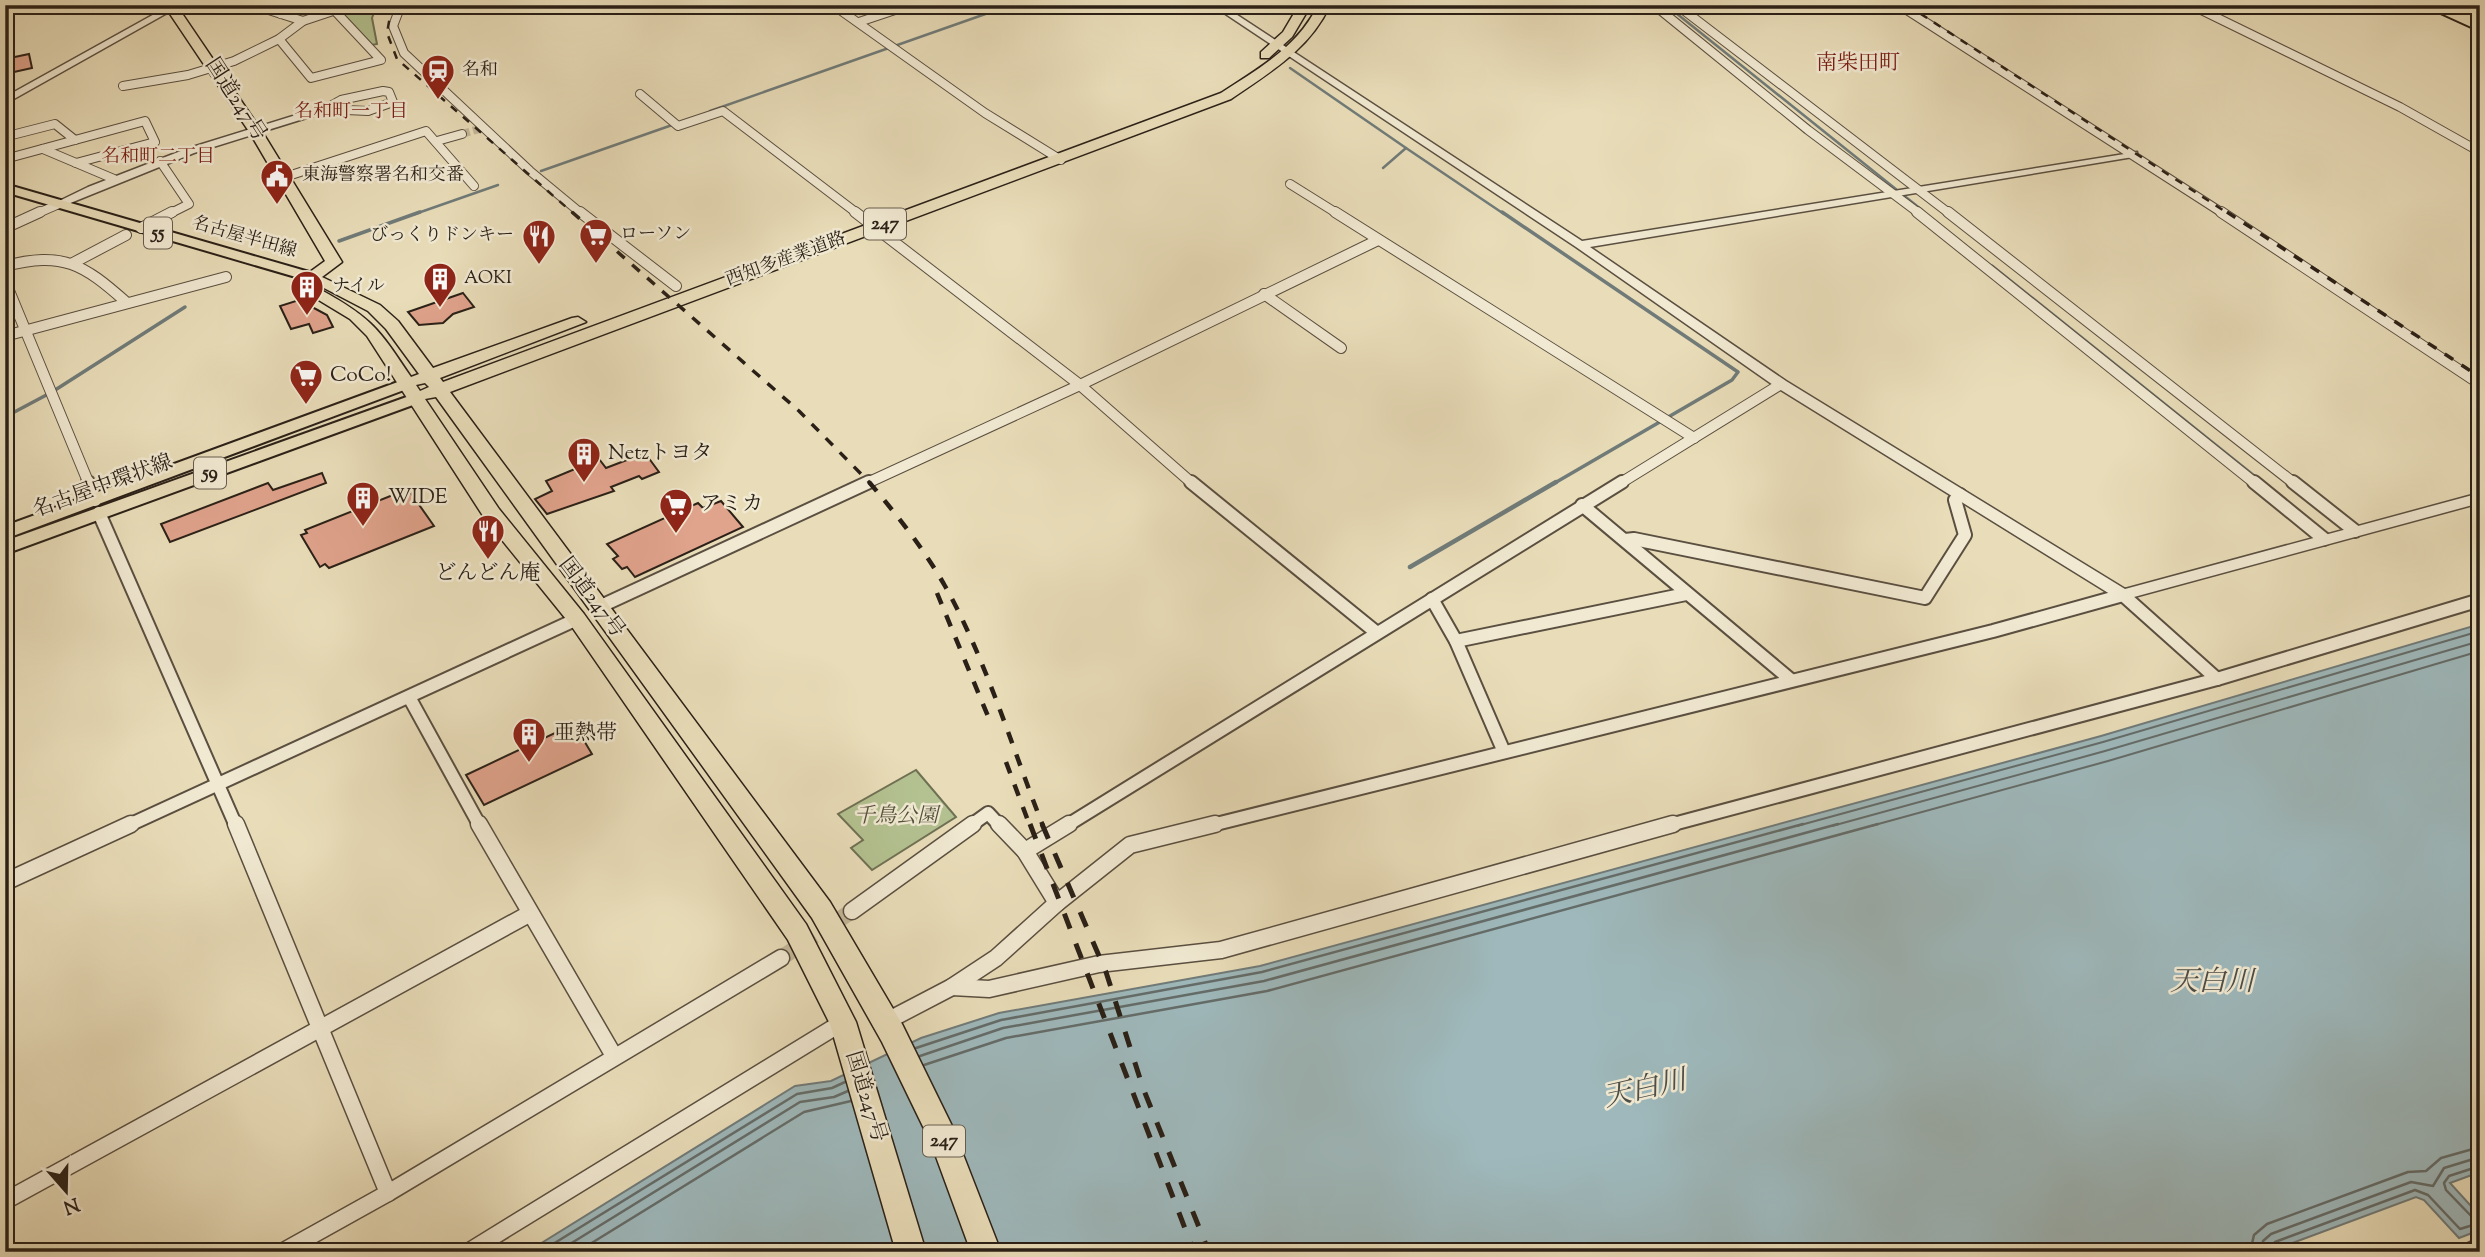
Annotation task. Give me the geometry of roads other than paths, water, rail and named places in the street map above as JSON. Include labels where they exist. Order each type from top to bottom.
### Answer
[{"type":"highway","name":"西知多産業道路","points":[[411,391],[870,223],[1047,152],[1210,91],[1283,50],[1288,34],[1305,5]]},
{"type":"highway","name":"西知多産業道路","points":[[433,383],[676,286],[1061,160],[1226,96],[1316,22],[1324,5]]},
{"type":"highway","points":[[2436,5],[2480,24]]},
{"type":"highway","points":[[2444,5],[2480,24]]},
{"type":"highway","points":[[2460,5],[2480,14]]},
{"type":"highway","name":"国道247号","points":[[174,6],[285,177],[334,262],[306,282]]},
{"type":"highway","name":"国道247号","points":[[306,282],[374,308],[392,326],[821,910],[889,1028],[942,1136],[971,1206],[985,1252]]},
{"type":"highway","name":"国道247号","points":[[306,282],[356,316],[373,332],[492,514],[577,619],[797,932],[843,1022],[911,1252]]},
{"type":"main road","points":[[2428,5],[2480,24]]},
{"type":"main road","name":"名古屋半田線","points":[[5,188],[141,228],[306,282]]},
{"type":"main road","name":"名古屋半田線","points":[[5,201],[306,282]]},
{"type":"main road","name":"名古屋中環状線","points":[[5,533],[97,506],[411,391]]},
{"type":"main road","name":"名古屋中環状線","points":[[5,548],[97,506]]},
{"type":"street","points":[[253,5],[303,21]]},
{"type":"street","points":[[281,13],[304,5]]},
{"type":"street","points":[[123,86],[215,67],[257,52],[303,21],[351,5]]},
{"type":"street","points":[[401,5],[393,26],[404,53],[530,171],[629,253],[676,286]]},
{"type":"street","points":[[833,5],[985,113],[1061,160]]},
{"type":"street","points":[[859,22],[910,5]]},
{"type":"street","points":[[1216,5],[1580,245],[1782,384],[2123,595],[2217,679]]},
{"type":"street","points":[[1654,5],[2324,539]]},
{"type":"street","points":[[1677,5],[1919,189],[2355,531]]},
{"type":"street","points":[[1899,5],[2133,154],[2480,384]]},
{"type":"street","points":[[2191,5],[2400,107],[2480,152]]},
{"type":"street","points":[[5,101],[174,6]]},
{"type":"street","points":[[279,39],[311,79],[381,60],[335,11]]},
{"type":"street","points":[[5,228],[160,160],[253,128],[325,109],[341,100],[372,92],[389,92],[394,98],[393,102],[378,109],[325,109]]},
{"type":"street","points":[[640,94],[678,126],[723,111],[1080,385],[1171,466],[1377,633]]},
{"type":"street","points":[[5,159],[145,121],[155,142],[76,163]]},
{"type":"street","points":[[12,135],[55,124],[75,140]]},
{"type":"street","points":[[285,177],[426,131],[474,186]]},
{"type":"street","points":[[437,141],[462,134]]},
{"type":"street","points":[[43,149],[114,179]]},
{"type":"street","points":[[1580,245],[2133,154]]},
{"type":"street","points":[[141,228],[189,204],[160,160]]},
{"type":"street","points":[[1290,184],[1694,439]]},
{"type":"street","points":[[73,263],[125,235]]},
{"type":"street","points":[[599,607],[1080,385],[1378,240]]},
{"type":"street","points":[[5,266],[40,256],[73,263],[92,272],[126,302]]},
{"type":"street","points":[[5,336],[226,277]]},
{"type":"street","points":[[5,281],[9,298],[28,331],[97,506],[219,784],[388,1193]]},
{"type":"street","points":[[1264,294],[1341,348]]},
{"type":"street","points":[[1025,851],[1782,384]]},
{"type":"street","points":[[1625,540],[1634,539],[1926,598],[1965,535],[1955,500],[1960,495]]},
{"type":"street","points":[[889,1028],[996,958],[1057,902],[1130,845],[1993,631],[2480,498]]},
{"type":"street","points":[[1582,505],[1791,680]]},
{"type":"street","points":[[1456,641],[1686,594]]},
{"type":"street","points":[[1432,599],[1456,641],[1504,752]]},
{"type":"street","points":[[952,987],[989,989],[1099,964],[1221,950],[1730,808],[2217,679],[2480,600]]},
{"type":"street","points":[[5,882],[577,619]]},
{"type":"street","points":[[409,697],[529,914],[614,1056]]},
{"type":"street","points":[[852,911],[988,813],[1025,851],[1057,902]]},
{"type":"street","points":[[5,1201],[529,914]]},
{"type":"street","points":[[282,1252],[388,1193],[781,958]]},
{"type":"street","points":[[468,1252],[843,1022]]},
{"type":"street","points":[[2468,1252],[2480,1247]]},
{"type":"water","name":"天白川","points":[[2480,624],[2480,1172],[2450,1183],[2480,1216],[2480,1230],[2459,1238],[2424,1200],[2416,1197],[2268,1252],[527,1252],[795,1086],[831,1081],[921,1038],[999,1013],[1260,966],[2101,736]]},
{"type":"waterway","points":[[710,111],[1011,5]]},
{"type":"waterway","points":[[1666,5],[1922,210]]},
{"type":"waterway","points":[[1290,68],[1406,148]]},
{"type":"waterway","points":[[541,171],[675,124]]},
{"type":"waterway","points":[[1383,168],[1406,148]]},
{"type":"waterway","points":[[1406,148],[1504,214]]},
{"type":"waterway","points":[[415,214],[498,185]]},
{"type":"waterway","points":[[339,241],[420,212]]},
{"type":"waterway","points":[[1502,212],[1738,372],[1732,380],[1553,484]]},
{"type":"waterway","points":[[1992,266],[2258,479]]},
{"type":"waterway","points":[[5,417],[52,392],[185,307]]},
{"type":"waterway","points":[[1410,567],[1556,482]]},
{"type":"tunnel","points":[[462,134],[486,127]]},
{"type":"tunnel","points":[[781,958],[852,911]]},
{"type":"railway","points":[[392,5],[387,33],[397,59],[574,214]]},
{"type":"railway","points":[[1907,5],[2229,214]]},
{"type":"railway","points":[[572,212],[799,411],[871,484]]},
{"type":"railway","points":[[2227,212],[2480,377]]},
{"type":"railway","points":[[869,482],[900,520],[945,586],[986,673],[1043,826]]},
{"type":"railway","points":[[937,593],[992,726]]},
{"type":"railway","points":[[1006,762],[1030,826]]},
{"type":"railway","points":[[1030,824],[1194,1252]]},
{"type":"railway","points":[[1042,824],[1106,972],[1143,1088],[1209,1252]]},
{"type":"place","name":"名和","points":[[438,101]]},
{"type":"place","name":"東海警察署名和交番","points":[[277,206]]},
{"type":"place","name":"ローソン","points":[[596,265]]},
{"type":"place","name":"びっくりドンキー","points":[[539,266]]},
{"type":"place","name":"AOKI","points":[[440,309]]},
{"type":"place","name":"ナイル","points":[[307,317]]},
{"type":"place","name":"CoCo!","points":[[306,406]]},
{"type":"place","name":"Netzトヨタ","points":[[584,484]]},
{"type":"place","name":"WIDE","points":[[363,528]]},
{"type":"place","name":"アミカ","points":[[676,535]]},
{"type":"place","name":"どんどん庵","points":[[488,561]]},
{"type":"place","name":"亜熱帯","points":[[529,764]]},
{"type":"district","name":"南柴田町","points":[[1858,64]]},
{"type":"district","name":"名和町一丁目","points":[[351,112]]},
{"type":"district","name":"名和町二丁目","points":[[158,157]]},
{"type":"park label","name":"千鳥公園","points":[[896,817]]}]
